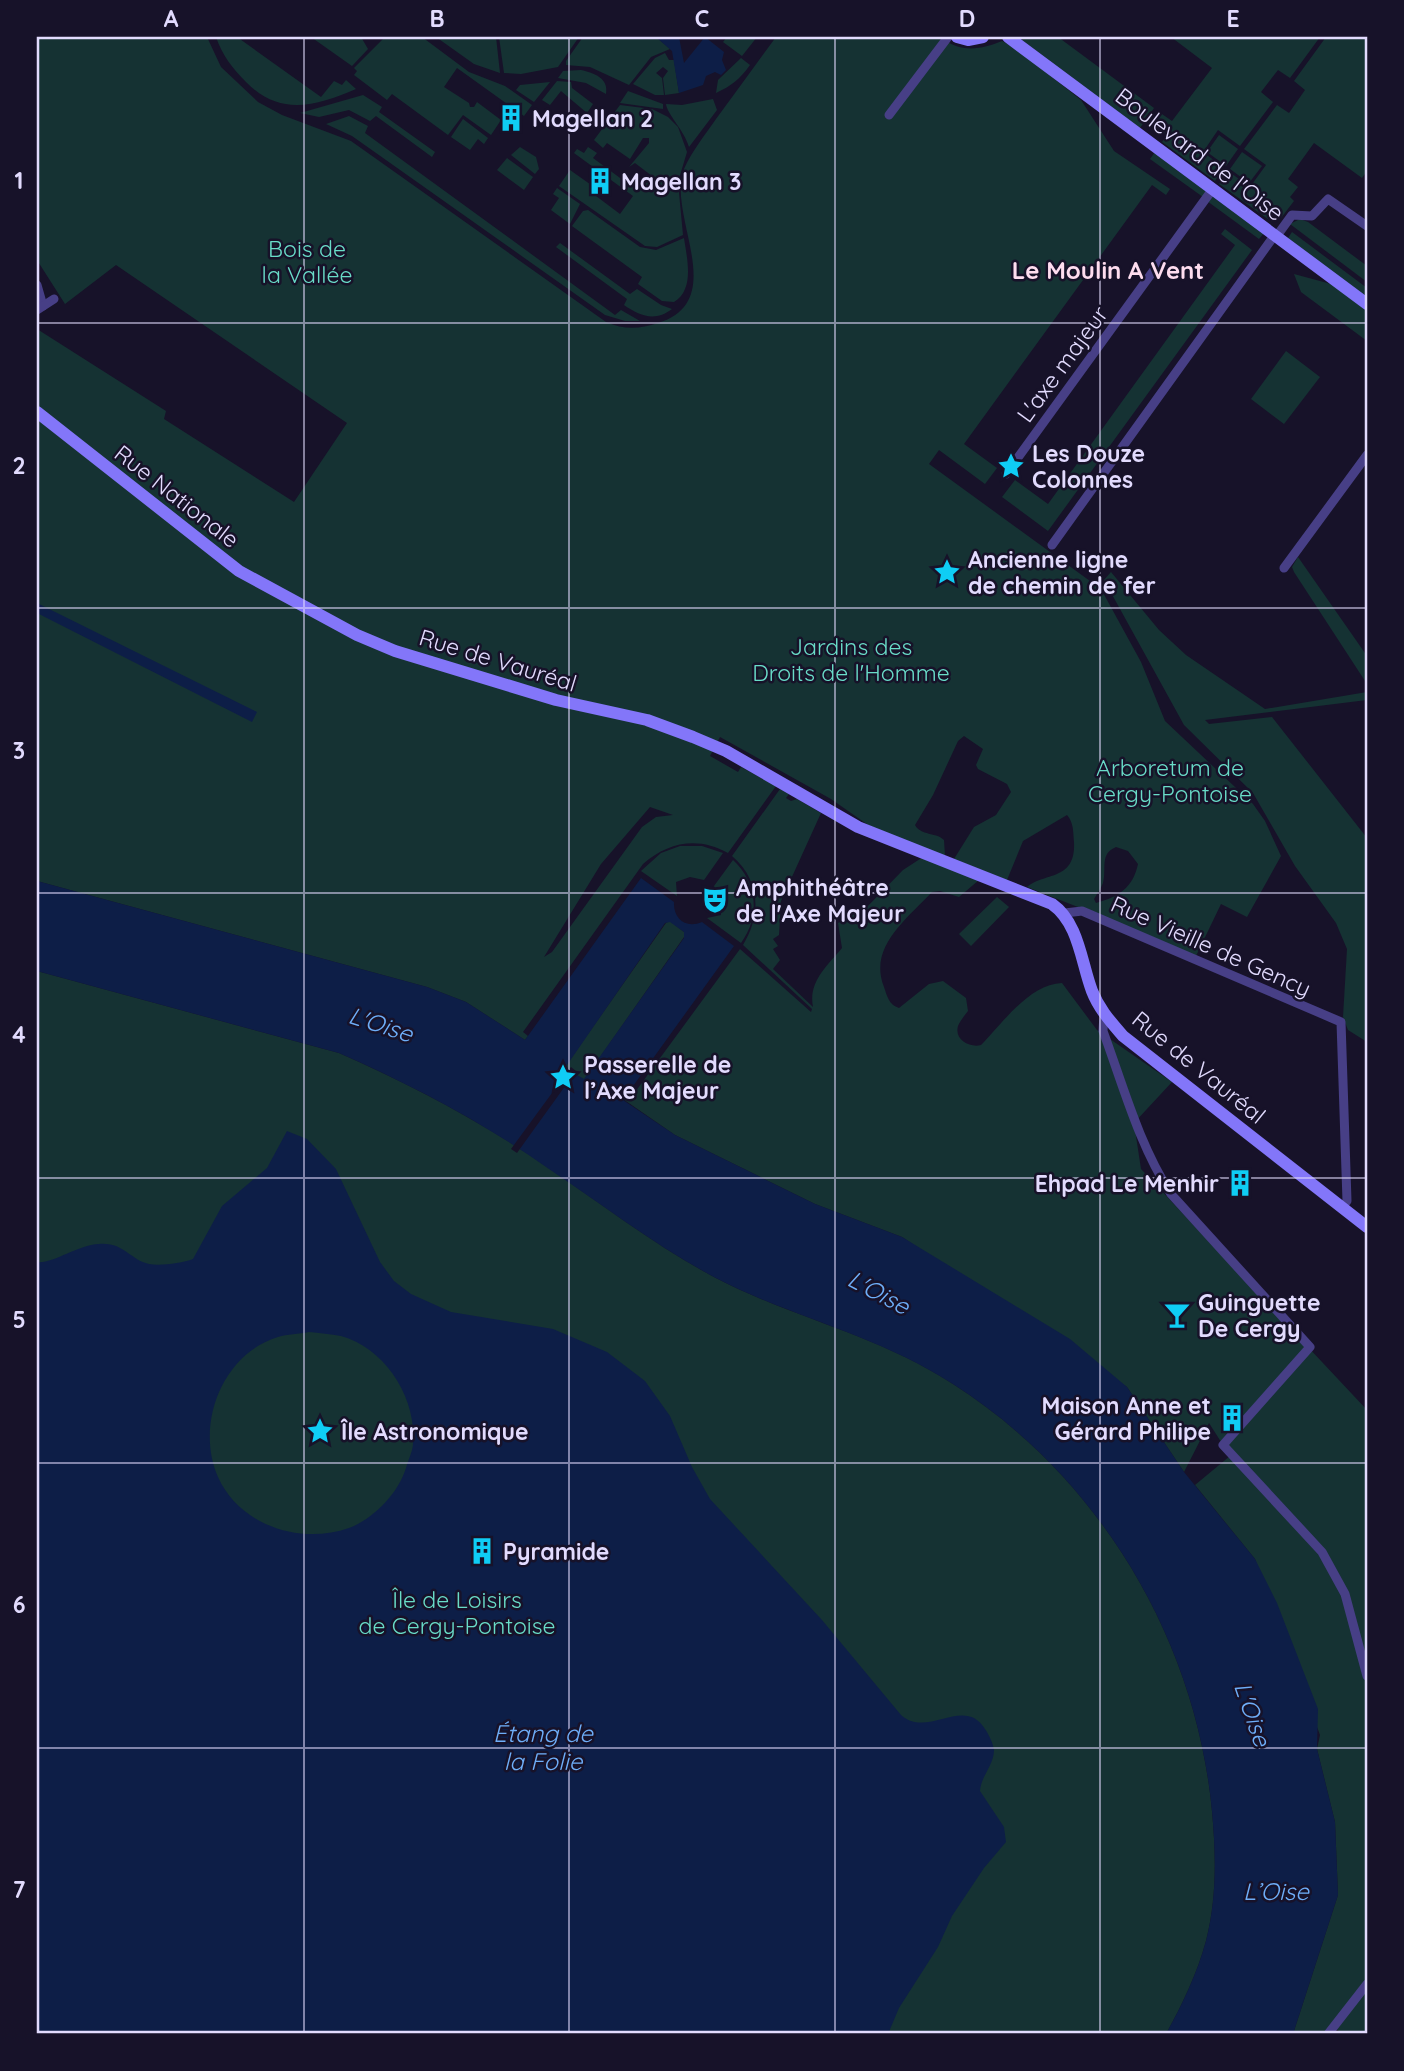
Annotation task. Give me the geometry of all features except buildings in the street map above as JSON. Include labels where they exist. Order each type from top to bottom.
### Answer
[{"type":"street","points":[[889,115],[947,37]]},
{"type":"street","points":[[957,37],[968,40],[983,37]]},
{"type":"street","name":"Boulevard de l'Oise","points":[[1008,37],[1367,304]]},
{"type":"street","name":"L'axe majeur","points":[[1006,474],[1212,190]]},
{"type":"street","points":[[1052,545],[1292,215],[1312,216],[1328,199],[1367,226]]},
{"type":"street","points":[[37,285],[40,308],[54,299]]},
{"type":"street","name":"Rue Nationale","points":[[37,412],[239,571],[297,603]]},
{"type":"street","points":[[1283,568],[1367,455]]},
{"type":"street","name":"Rue de Vauréal","points":[[297,603],[357,635],[395,651],[556,700],[647,720],[693,737],[726,751],[858,827],[1052,904],[1065,913],[1093,993],[1104,1014],[1123,1036],[1367,1227]]},
{"type":"street","name":"Rue Vieille de Gency","points":[[1065,913],[1082,911],[1341,1022],[1347,1201],[1343,1206]]},
{"type":"street","points":[[1104,1014],[1103,1031],[1144,1142],[1161,1178],[1171,1194],[1310,1347],[1223,1445],[1322,1552],[1345,1594],[1367,1676]]},
{"type":"street","points":[[1328,2034],[1367,1984]]},
{"type":"green space","points":[[37,37],[207,37],[221,67],[258,102],[282,115],[351,141],[606,322],[632,328],[658,323],[679,312],[690,296],[694,276],[681,188],[684,169],[703,137],[776,37],[941,37],[963,48],[1002,41],[1014,47],[1081,100],[1114,151],[1170,189],[1166,195],[1152,185],[964,444],[997,468],[985,484],[939,450],[929,464],[1101,589],[1141,662],[1165,721],[1253,804],[1265,821],[1281,856],[1247,917],[1221,904],[1196,956],[1027,887],[1058,874],[1070,863],[1074,842],[1072,824],[1067,815],[1023,841],[1007,880],[954,859],[974,827],[996,815],[1011,792],[1007,784],[978,769],[976,765],[983,749],[964,736],[958,741],[933,795],[915,825],[921,831],[944,840],[945,856],[871,827],[831,799],[720,737],[710,756],[738,772],[741,767],[776,786],[728,853],[706,844],[684,844],[673,846],[643,864],[523,1032],[528,1036],[525,1040],[466,1002],[427,987],[37,881],[37,329],[166,411],[164,419],[294,502],[347,423],[116,265],[65,304],[37,260]],"holes":[[[650,807],[673,815],[656,817],[642,827],[552,952],[544,957],[601,864]],[[1116,847],[1128,851],[1138,864],[1136,872],[1123,890],[1096,903],[1094,899],[1103,883],[1105,858]]]},
{"type":"green space","points":[[216,37],[237,37],[321,97],[334,81],[342,85],[346,80],[356,89],[327,100],[299,105],[272,100],[259,93],[237,72]]},
{"type":"green space","points":[[311,37],[361,37],[368,49],[352,66]]},
{"type":"green space","points":[[385,37],[422,37],[469,72],[505,86],[532,105],[524,116],[457,68],[444,87],[469,103],[470,107],[474,107],[477,102],[501,120],[491,135],[463,115],[448,135],[392,94],[387,100],[354,75],[357,71],[354,68]]},
{"type":"green space","points":[[436,37],[496,37],[500,73],[474,64]]},
{"type":"green space","points":[[499,37],[579,37],[558,67],[521,74],[504,73]]},
{"type":"green space","points":[[583,37],[656,37],[670,49],[651,57],[629,85],[590,67],[566,65]]},
{"type":"green space","points":[[727,37],[757,37],[742,56],[723,42]]},
{"type":"green space","points":[[1018,37],[1058,37],[1154,108],[1140,128]]},
{"type":"green space","points":[[1171,37],[1320,37],[1290,78],[1278,70],[1261,92],[1273,102],[1240,146],[1218,130],[1203,152],[1224,168],[1215,181],[1162,142],[1167,135],[1151,123],[1159,112],[1172,121],[1212,68]]},
{"type":"green space","points":[[1326,37],[1367,37],[1367,171],[1362,178],[1314,143],[1288,179],[1298,187],[1290,197],[1294,201],[1281,218],[1277,216],[1272,222],[1219,184],[1228,171],[1250,187],[1266,165],[1244,149],[1277,105],[1289,113],[1305,90],[1294,81]]},
{"type":"green space","points":[[665,53],[669,60],[674,60],[679,93],[665,95],[663,78],[668,71],[663,67],[656,73],[662,78],[664,95],[655,95],[633,84],[655,58]]},
{"type":"green space","points":[[741,58],[750,65],[735,82],[716,93],[718,80]]},
{"type":"green space","points":[[581,70],[603,80],[606,94],[586,83],[558,78],[563,71]]},
{"type":"green space","points":[[557,81],[571,82],[572,88],[593,104],[587,113],[561,91],[550,105],[542,100]]},
{"type":"green space","points":[[550,82],[534,102],[516,90],[520,85]]},
{"type":"green space","points":[[628,91],[663,104],[663,109],[620,103]]},
{"type":"green space","points":[[363,95],[382,107],[379,112],[435,152],[432,157],[376,116],[370,121],[349,110],[319,117],[300,113]]},
{"type":"green space","points":[[713,99],[717,110],[689,147],[666,104],[682,105]]},
{"type":"green space","points":[[620,105],[652,109],[668,117],[678,127],[687,152],[678,182],[683,235],[657,247],[645,246],[559,186],[570,170],[594,187],[589,192],[591,196],[596,196],[620,214],[633,196],[574,153],[577,149],[584,153],[588,147],[597,153],[593,158],[639,192],[652,176],[635,163],[629,167],[649,143],[649,138],[643,138],[630,159],[607,143],[603,148],[594,140]]},
{"type":"green space","points":[[349,116],[368,126],[365,133],[615,315],[621,310],[640,321],[625,321],[605,315],[352,136],[326,124]]},
{"type":"green space","points":[[463,119],[488,138],[484,144],[478,139],[470,150],[451,137]]},
{"type":"green space","points":[[1219,135],[1238,149],[1226,166],[1207,152]]},
{"type":"green space","points":[[520,147],[536,157],[539,169],[535,174],[511,155]]},
{"type":"green space","points":[[1155,152],[1207,191],[1203,197],[1150,159]]},
{"type":"green space","points":[[1242,152],[1262,166],[1249,183],[1230,169]]},
{"type":"green space","points":[[507,158],[533,177],[524,190],[497,170]]},
{"type":"green space","points":[[557,188],[580,204],[570,224],[551,210],[559,198],[553,194]]},
{"type":"green space","points":[[1212,194],[1264,233],[1259,239],[1207,201]]},
{"type":"green space","points":[[588,210],[640,247],[656,250],[684,238],[688,273],[681,296],[674,302],[662,301],[638,284],[642,277],[572,226],[583,211]]},
{"type":"green space","points":[[1300,219],[1308,222],[1367,266],[1367,282],[1290,224]]},
{"type":"green space","points":[[1225,229],[1252,250],[1048,531],[1002,497],[1015,480],[1048,504],[1235,245],[1221,234]]},
{"type":"green space","points":[[1292,232],[1367,288],[1367,297],[1288,238]]},
{"type":"green space","points":[[560,243],[630,294],[637,289],[672,309],[660,315],[648,316],[630,309],[624,305],[627,299],[556,247]]},
{"type":"green space","points":[[1294,274],[1331,284],[1367,310],[1367,341],[1301,292]]},
{"type":"green space","points":[[1286,351],[1320,377],[1284,424],[1251,399]]},
{"type":"green space","points":[[1298,557],[1367,656],[1367,684],[1294,572],[1292,567]]},
{"type":"green space","points":[[1111,572],[1159,630],[1186,655],[1265,709],[1367,692],[1367,700],[1205,720],[1209,724],[1272,717],[1367,838],[1367,1042],[1348,1030],[1343,1017],[1347,949],[1336,923],[1295,866],[1253,793],[1184,725],[1104,580]]},
{"type":"green space","points":[[780,789],[789,794],[786,798],[791,801],[797,799],[821,813],[781,901],[779,935],[773,939],[778,946],[773,949],[780,960],[773,969],[813,1007],[816,982],[842,948],[838,923],[866,908],[903,870],[923,857],[979,880],[959,897],[940,891],[932,892],[893,935],[881,959],[880,973],[891,1002],[899,1008],[929,984],[943,981],[966,998],[968,1011],[957,1031],[964,1042],[977,1046],[1027,998],[1038,990],[1062,983],[1097,1030],[1172,1082],[1134,1123],[1141,1169],[1367,1410],[1367,2034],[1343,2034],[1331,2025],[1325,2034],[1293,2034],[1338,1895],[1335,1822],[1317,1749],[1320,1735],[1255,1559],[1195,1485],[1230,1456],[1209,1423],[1184,1472],[1127,1387],[902,1237],[815,1204],[675,1135],[623,1099],[625,1096],[630,1099],[740,949],[811,1012],[812,1009],[743,945],[753,921],[755,898],[748,876],[732,856]]},
{"type":"green space","points":[[680,846],[702,846],[723,853],[704,880],[690,877],[676,882],[677,896],[641,871],[661,853]]},
{"type":"green space","points":[[733,860],[747,878],[754,900],[752,922],[741,943],[707,918],[721,915],[721,901],[714,886]]},
{"type":"green space","points":[[997,897],[1009,907],[971,946],[959,934]]},
{"type":"green space","points":[[670,921],[684,932],[684,937],[584,1080],[564,1068],[666,923]]},
{"type":"green space","name":"Étang de la Folie","points":[[37,971],[339,1053],[393,1078],[499,1136],[692,1265],[773,1304],[894,1352],[953,1384],[1005,1422],[1053,1466],[1095,1515],[1131,1568],[1162,1625],[1185,1685],[1202,1747],[1213,1827],[1215,1876],[1212,1909],[1198,1965],[1166,2034],[37,2034]]},
{"type":"water","points":[[656,37],[679,37],[684,63],[705,37],[724,52],[722,60],[726,70],[721,75],[715,72],[706,76],[703,85],[679,93],[672,51]]},
{"type":"water","points":[[37,603],[257,712],[252,722],[37,613]]},
{"type":"water","name":"L’Oise","points":[[641,878],[674,902],[678,918],[682,921],[691,924],[702,922],[734,946],[623,1100],[675,1135],[815,1204],[902,1237],[1070,1339],[1127,1387],[1184,1472],[1255,1559],[1277,1603],[1318,1709],[1317,1749],[1335,1822],[1338,1895],[1293,2034],[1166,2034],[1198,1965],[1212,1909],[1215,1876],[1213,1827],[1202,1747],[1185,1685],[1162,1625],[1131,1568],[1095,1515],[1053,1466],[1005,1422],[953,1384],[924,1367],[864,1339],[773,1304],[714,1277],[651,1239],[499,1136],[366,1065],[339,1053],[37,971],[37,881],[427,987],[466,1002],[525,1040]],"holes":[[[670,922],[684,932],[684,938],[584,1079],[565,1068],[665,923]]]},
{"type":"water","name":"Étang de la Folie","points":[[287,1131],[307,1139],[336,1169],[380,1262],[394,1281],[411,1294],[451,1312],[553,1329],[607,1352],[645,1381],[670,1416],[692,1467],[710,1499],[822,1620],[901,1715],[923,1723],[967,1716],[985,1729],[994,1750],[980,1791],[1004,1827],[1006,1842],[984,1868],[952,1916],[938,1947],[899,2008],[888,2034],[37,2034],[37,1262],[99,1244],[121,1248],[149,1264],[171,1264],[193,1259],[222,1206],[267,1168]],"holes":[[[309,1332],[341,1336],[371,1351],[384,1363],[404,1393],[413,1426],[411,1452],[402,1478],[391,1496],[358,1524],[330,1533],[292,1532],[256,1519],[228,1494],[218,1477],[212,1457],[212,1414],[228,1375],[258,1346],[278,1337]]]},
{"type":"pier","points":[[571,1067],[576,1071],[517,1153],[511,1149]]},
{"type":"place","name":"Magellan 2","points":[[511,118]]},
{"type":"place","name":"Magellan 3","points":[[600,181]]},
{"type":"place","name":"Les Douze Colonnes","points":[[1011,466]]},
{"type":"place","name":"Ancienne ligne de chemin de fer","points":[[947,572]]},
{"type":"place","name":"Amphithéâtre de l'Axe Majeur","points":[[715,900]]},
{"type":"place","name":"Passerelle de l’Axe Majeur","points":[[563,1077]]},
{"type":"place","name":"Ehpad Le Menhir","points":[[1240,1183]]},
{"type":"place","name":"Guinguette De Cergy","points":[[1177,1315]]},
{"type":"place","name":"Maison Anne et Gérard Philipe","points":[[1232,1418]]},
{"type":"place","name":"Île Astronomique","points":[[320,1431]]},
{"type":"place","name":"Pyramide","points":[[482,1551]]},
{"type":"district","name":"Le Moulin A Vent","points":[[1108,270]]},
{"type":"park label","name":"Bois de la Vallée","points":[[307,261]]},
{"type":"park label","name":"Jardins des Droits de l'Homme","points":[[851,659]]},
{"type":"park label","name":"Arboretum de Cergy‐Pontoise","points":[[1170,780]]},
{"type":"park label","name":"Île de Loisirs de Cergy-Pontoise","points":[[457,1612]]},
{"type":"water label","name":"L'Oise","points":[[381,1024]]},
{"type":"water label","name":"L'Oise","points":[[879,1292]]},
{"type":"water label","name":"L'Oise","points":[[1253,1714]]}]
